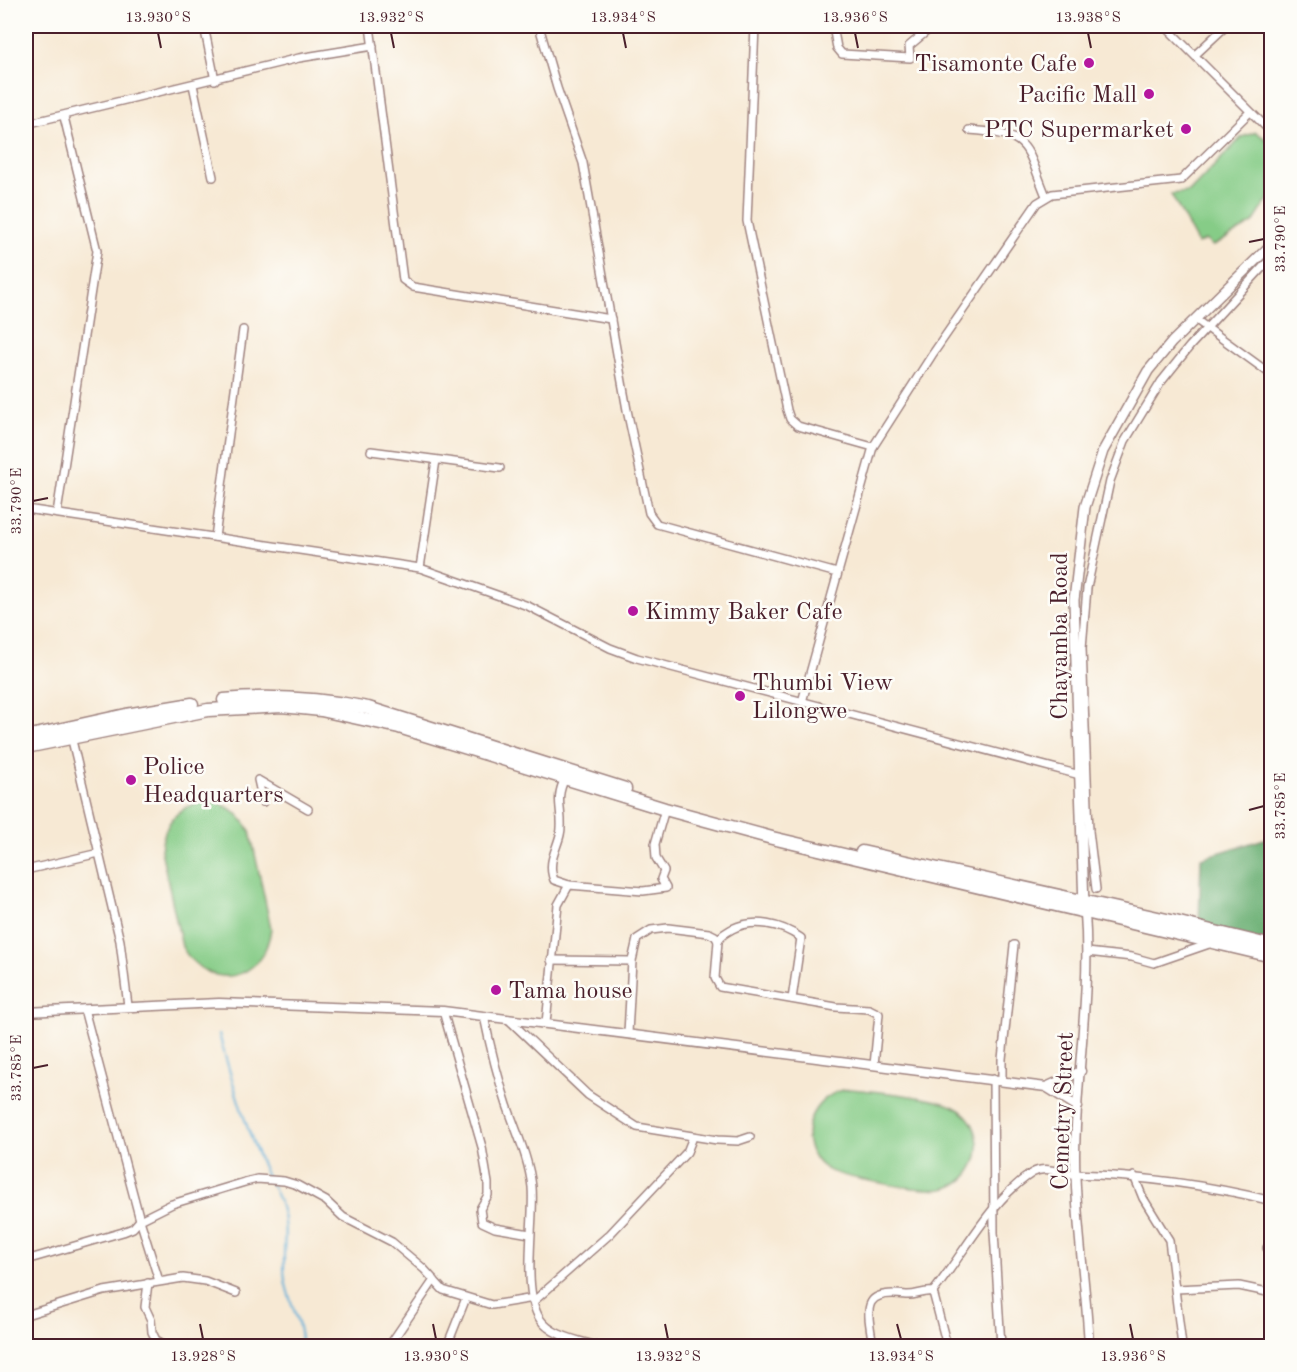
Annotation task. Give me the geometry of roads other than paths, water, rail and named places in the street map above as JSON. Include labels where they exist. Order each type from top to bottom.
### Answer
[{"type":"highway","points":[[26,737],[126,715],[215,701],[254,698],[335,702],[426,725],[713,815],[1272,956]]},
{"type":"highway","points":[[26,747],[71,736],[208,710],[300,707],[389,724],[665,809],[772,838],[1084,908],[1272,946]]},
{"type":"main road","name":"Chayamba Road","points":[[1084,908],[1074,600],[1085,507],[1103,451],[1116,424],[1148,371],[1195,319],[1272,244]]},
{"type":"street","points":[[204,26],[215,80]]},
{"type":"street","points":[[370,26],[400,271],[405,283],[413,287],[611,320]]},
{"type":"street","points":[[538,26],[584,163],[611,320],[649,513],[657,524],[837,573]]},
{"type":"street","points":[[755,26],[747,221],[787,410],[790,419],[798,426],[873,447]]},
{"type":"street","points":[[833,26],[837,48],[842,54],[910,58],[909,46],[933,26]]},
{"type":"street","points":[[1165,26],[1272,133]]},
{"type":"street","points":[[1194,55],[1226,26]]},
{"type":"street","points":[[26,124],[64,117],[299,58],[373,46]]},
{"type":"street","points":[[193,85],[213,177]]},
{"type":"street","points":[[802,702],[873,447],[952,326],[1037,203],[1046,196],[1180,180],[1250,111]]},
{"type":"street","points":[[57,513],[97,251],[64,117]]},
{"type":"street","points":[[969,130],[994,132],[1014,137],[1023,143],[1046,196]]},
{"type":"street","points":[[1096,889],[1089,831],[1082,648],[1085,605],[1099,525],[1110,481],[1125,441],[1161,382],[1272,257]]},
{"type":"street","points":[[1195,319],[1272,375]]},
{"type":"street","points":[[215,537],[243,330]]},
{"type":"street","points":[[371,451],[500,468]]},
{"type":"street","points":[[420,568],[436,460]]},
{"type":"street","points":[[26,509],[420,568],[528,606],[620,652],[1080,775]]},
{"type":"street","points":[[71,736],[120,941],[128,1006]]},
{"type":"street","points":[[565,779],[558,796],[561,833],[551,862],[554,880],[569,885],[643,891],[666,888],[661,879],[664,871],[656,858],[655,844],[665,809]]},
{"type":"street","points":[[263,802],[258,780],[308,809]]},
{"type":"street","points":[[26,870],[99,853]]},
{"type":"street","points":[[546,1023],[558,905],[569,885]]},
{"type":"street","name":"Cemetry Street","points":[[1084,908],[1087,952],[1076,1174],[1089,1347]]},
{"type":"street","points":[[792,999],[801,938],[788,929],[748,922],[720,936],[717,941],[715,978],[720,987],[792,999],[869,1009],[879,1014],[874,1065]]},
{"type":"street","points":[[627,1034],[632,961],[637,939],[651,930],[686,929],[709,933],[717,941]]},
{"type":"street","points":[[1087,952],[1132,957],[1154,963],[1214,942]]},
{"type":"street","points":[[1001,1347],[995,1209],[998,1080],[1014,945]]},
{"type":"street","points":[[551,960],[632,961]]},
{"type":"street","points":[[26,1012],[219,1003],[443,1011],[1046,1087],[1078,1107]]},
{"type":"street","points":[[84,1009],[140,1220],[159,1281]]},
{"type":"street","points":[[443,1011],[482,1147],[488,1195],[480,1209],[482,1222],[495,1228],[530,1234]]},
{"type":"street","points":[[483,1016],[492,1059],[524,1151],[531,1182],[530,1234],[534,1299],[540,1319],[559,1334],[596,1347]]},
{"type":"street","points":[[508,1019],[588,1095],[637,1127],[693,1137],[738,1141],[750,1137]]},
{"type":"street","points":[[1046,1087],[1081,1071]]},
{"type":"street","points":[[26,1260],[123,1232],[133,1228],[140,1220],[172,1204],[217,1190],[257,1179],[284,1181],[297,1185],[326,1201],[343,1217],[392,1242],[443,1290],[492,1305],[524,1302],[534,1299],[610,1234],[687,1152],[693,1137]]},
{"type":"street","points":[[873,1347],[868,1306],[872,1299],[882,1294],[933,1293],[947,1276],[972,1234],[1035,1171],[1049,1169],[1076,1174],[1134,1176],[1204,1185],[1272,1201]]},
{"type":"street","points":[[1134,1176],[1143,1198],[1169,1239],[1182,1347]]},
{"type":"street","points":[[26,1315],[104,1292],[159,1281],[193,1278],[237,1293]]},
{"type":"street","points":[[389,1347],[434,1280]]},
{"type":"street","points":[[148,1283],[145,1307],[151,1320],[152,1332],[156,1340],[167,1347]]},
{"type":"street","points":[[1176,1289],[1239,1286],[1272,1293]]},
{"type":"street","points":[[933,1293],[947,1347]]},
{"type":"street","points":[[447,1347],[466,1298]]},
{"type":"waterway","points":[[219,1034],[249,1133],[281,1207],[284,1225],[285,1280],[301,1337],[301,1346]]},
{"type":"place","name":"Tisamonte Cafe","points":[[1089,63]]},
{"type":"place","name":"Pacific Mall","points":[[1149,94]]},
{"type":"place","name":"PTC Supermarket","points":[[1186,129]]},
{"type":"place","name":"Kimmy Baker Cafe","points":[[633,611]]},
{"type":"place","name":"Thumbi View Lilongwe","points":[[740,696]]},
{"type":"place","name":"Police Headquarters","points":[[131,780]]},
{"type":"place","name":"Tama house","points":[[496,990]]}]
